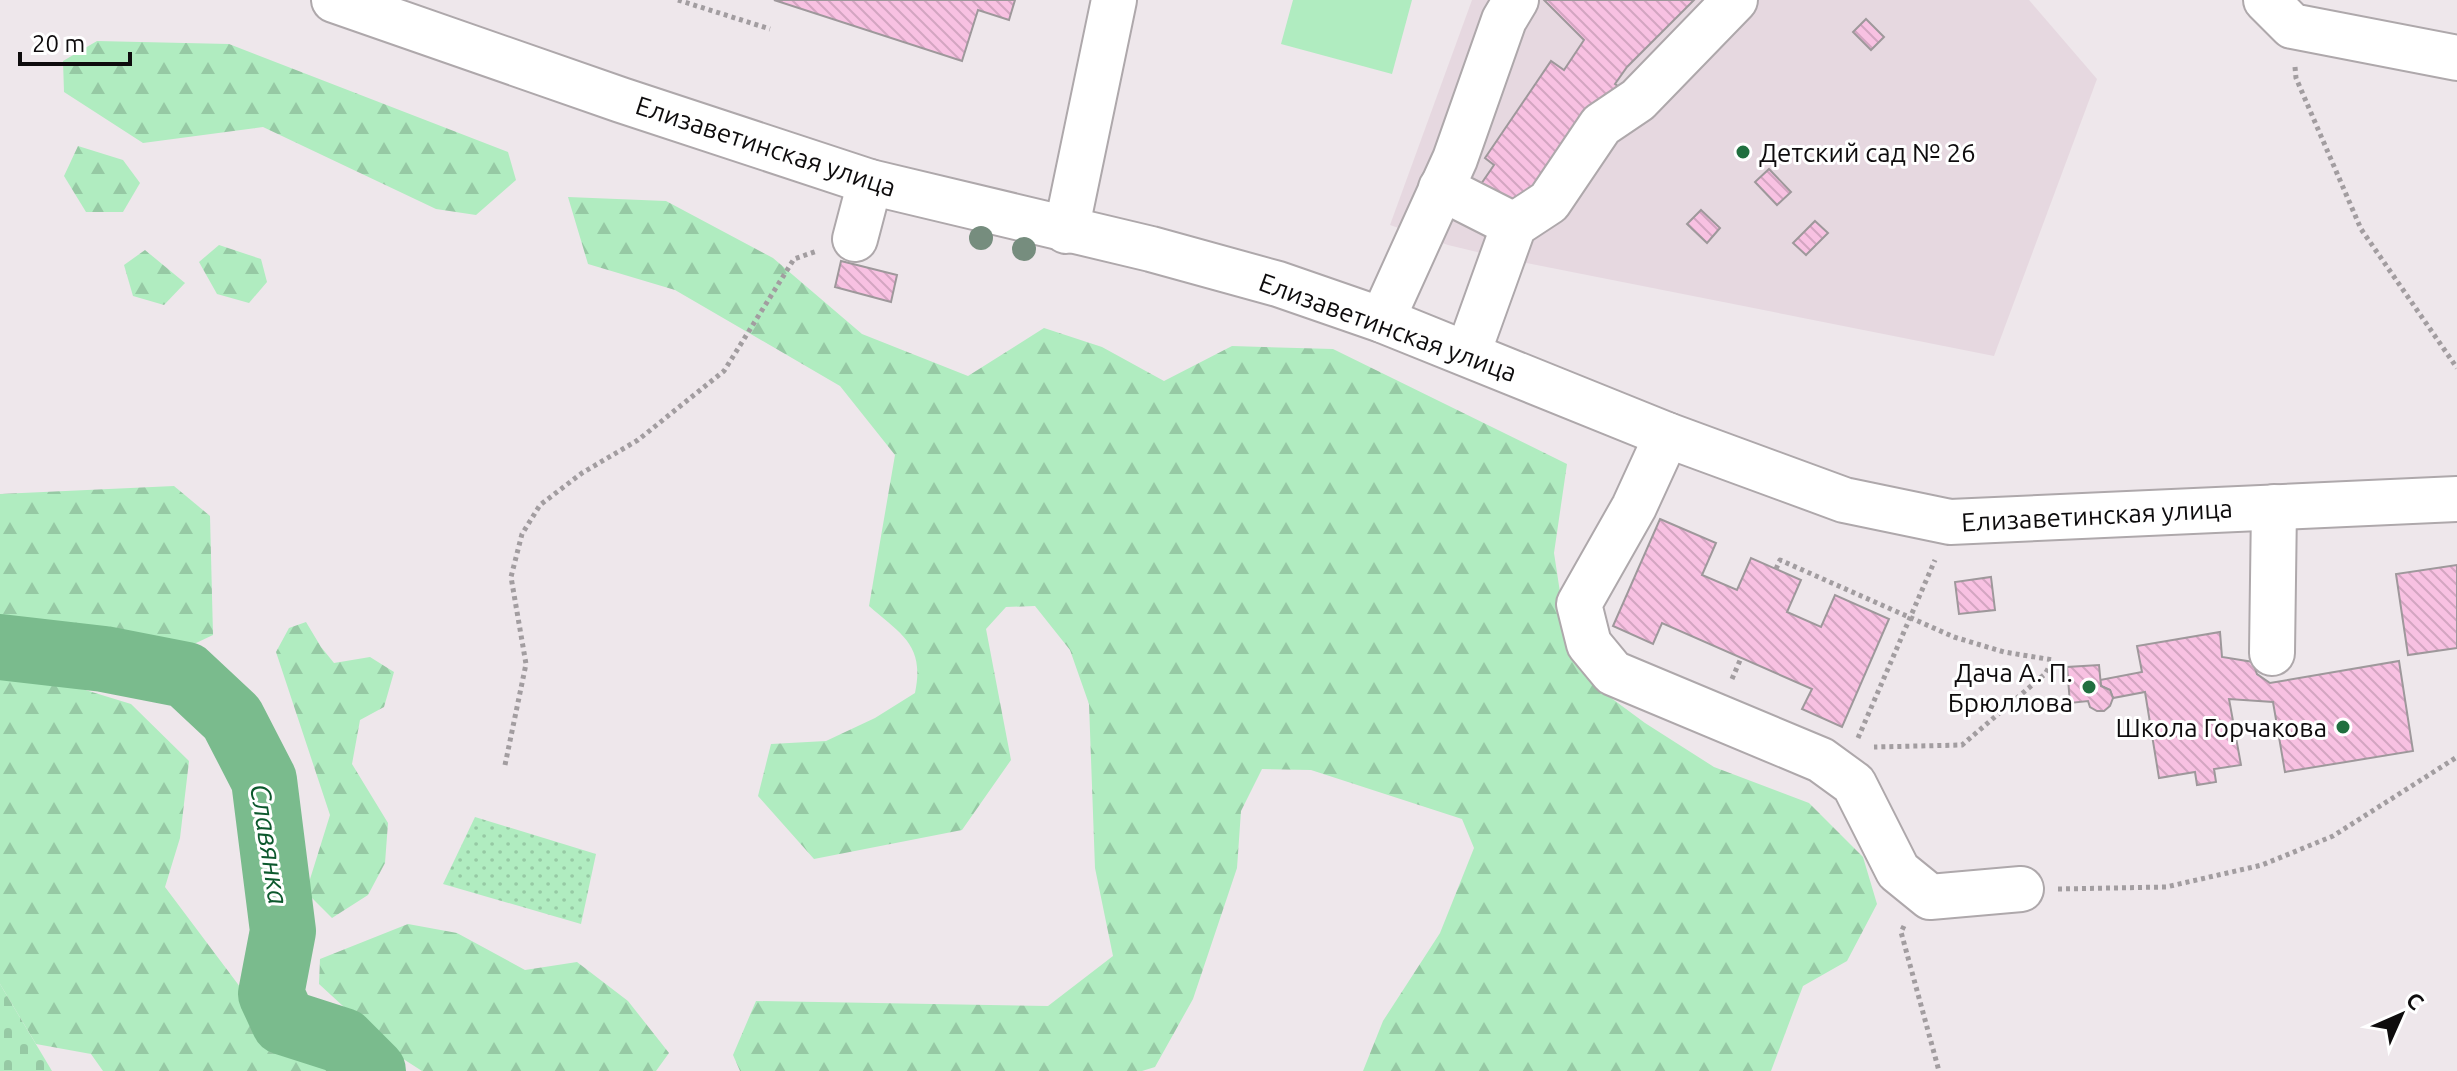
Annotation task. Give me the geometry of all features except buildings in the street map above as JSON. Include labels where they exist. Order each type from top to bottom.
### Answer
[{"type":"street","points":[[1066,231],[1114,0]]},
{"type":"street","points":[[1382,320],[1455,159],[1504,20],[1516,0]]},
{"type":"street","points":[[1468,353],[1514,225],[1549,202],[1601,125],[1638,100],[1735,0]]},
{"type":"street","name":"Елизаветинская улица","points":[[346,2],[621,100],[870,182],[1151,249],[1278,284],[1382,320],[1667,435],[1844,500],[1950,522],[2457,499]]},
{"type":"street","points":[[2279,13],[2457,58]]},
{"type":"street","points":[[855,239],[870,182]]},
{"type":"street","points":[[1441,188],[1514,225]]},
{"type":"street","points":[[1667,435],[1634,507],[1579,604],[1589,644],[1613,673],[1821,760],[1847,761],[1854,784],[1898,871],[1930,897],[2021,889]]},
{"type":"street","points":[[2272,653],[2274,507]]},
{"type":"path","points":[[678,0],[770,29]]},
{"type":"path","points":[[2279,13],[2296,78],[2361,229],[2457,368]]},
{"type":"path","points":[[505,765],[526,664],[511,577],[522,534],[540,505],[582,473],[638,440],[724,371],[794,259],[855,239]]},
{"type":"path","points":[[1847,761],[1950,522]]},
{"type":"path","points":[[1776,569],[1780,560],[1966,641],[2004,652],[2053,660],[2045,674],[1962,745],[1847,761]]},
{"type":"path","points":[[2021,889],[2166,887],[2262,865],[2333,836],[2457,757]]},
{"type":"path","points":[[1930,897],[1910,911],[1901,932],[1939,1071]]},
{"type":"shaded area","name":"Детский сад № 26","points":[[1472,0],[2029,0],[2097,79],[1994,356],[1502,258],[1448,245],[1390,225]]},
{"type":"green space","points":[[1293,0],[1412,0],[1392,74],[1281,44]]},
{"type":"green space","points":[[97,41],[229,44],[508,152],[516,180],[476,215],[436,209],[263,127],[143,143],[64,92],[63,61]]},
{"type":"green space","points":[[78,146],[123,160],[140,183],[123,212],[86,212],[64,176]]},
{"type":"green space","points":[[568,197],[666,201],[773,258],[862,334],[968,376],[1044,328],[1102,347],[1164,381],[1232,346],[1333,349],[1567,464],[1554,553],[1565,625],[1603,692],[1714,767],[1809,803],[1863,857],[1877,904],[1847,961],[1803,986],[1771,1071],[1363,1071],[1383,1021],[1440,933],[1474,848],[1462,819],[1311,770],[1262,769],[1241,811],[1237,868],[1193,999],[1155,1067],[1142,1071],[740,1071],[733,1055],[756,1001],[1048,1006],[1113,956],[1095,868],[1089,704],[1070,650],[1035,606],[1006,607],[986,629],[1011,760],[962,830],[814,859],[758,796],[771,744],[826,741],[875,718],[915,693],[917,663],[914,652],[901,634],[869,606],[895,455],[840,386],[675,290],[588,264]]},
{"type":"green space","points":[[219,245],[261,259],[267,282],[249,303],[217,294],[199,262]]},
{"type":"green space","points":[[145,250],[185,283],[164,305],[133,296],[124,265]]},
{"type":"green space","points":[[174,486],[210,516],[213,635],[177,652],[0,625],[0,494]]},
{"type":"green space","points":[[306,622],[334,663],[370,657],[394,672],[384,707],[360,720],[352,764],[388,823],[385,863],[368,895],[332,918],[306,892],[330,815],[276,652],[289,628]]},
{"type":"green space","points":[[0,671],[56,681],[131,704],[189,761],[180,838],[165,887],[279,1039],[342,1060],[354,1071],[103,1071],[91,1054],[36,1044],[0,984]]},
{"type":"green space","points":[[475,817],[596,854],[581,924],[443,884]]},
{"type":"green space","points":[[408,924],[457,933],[525,970],[577,962],[628,1001],[669,1053],[656,1071],[422,1071],[394,1053],[319,984],[320,959]]},
{"type":"green space","points":[[0,984],[52,1071],[0,1071]]},
{"type":"waterway","name":"Славянка","points":[[0,647],[104,659],[186,675],[232,718],[264,780],[283,931],[271,994],[284,1022],[343,1041],[373,1071]]},
{"type":"place","name":"Детский сад № 26","points":[[1743,152]]},
{"type":"place","name":"Дача А. П. Брюллова","points":[[2089,687]]},
{"type":"place","name":"Школа Горчакова","points":[[2343,727]]}]
